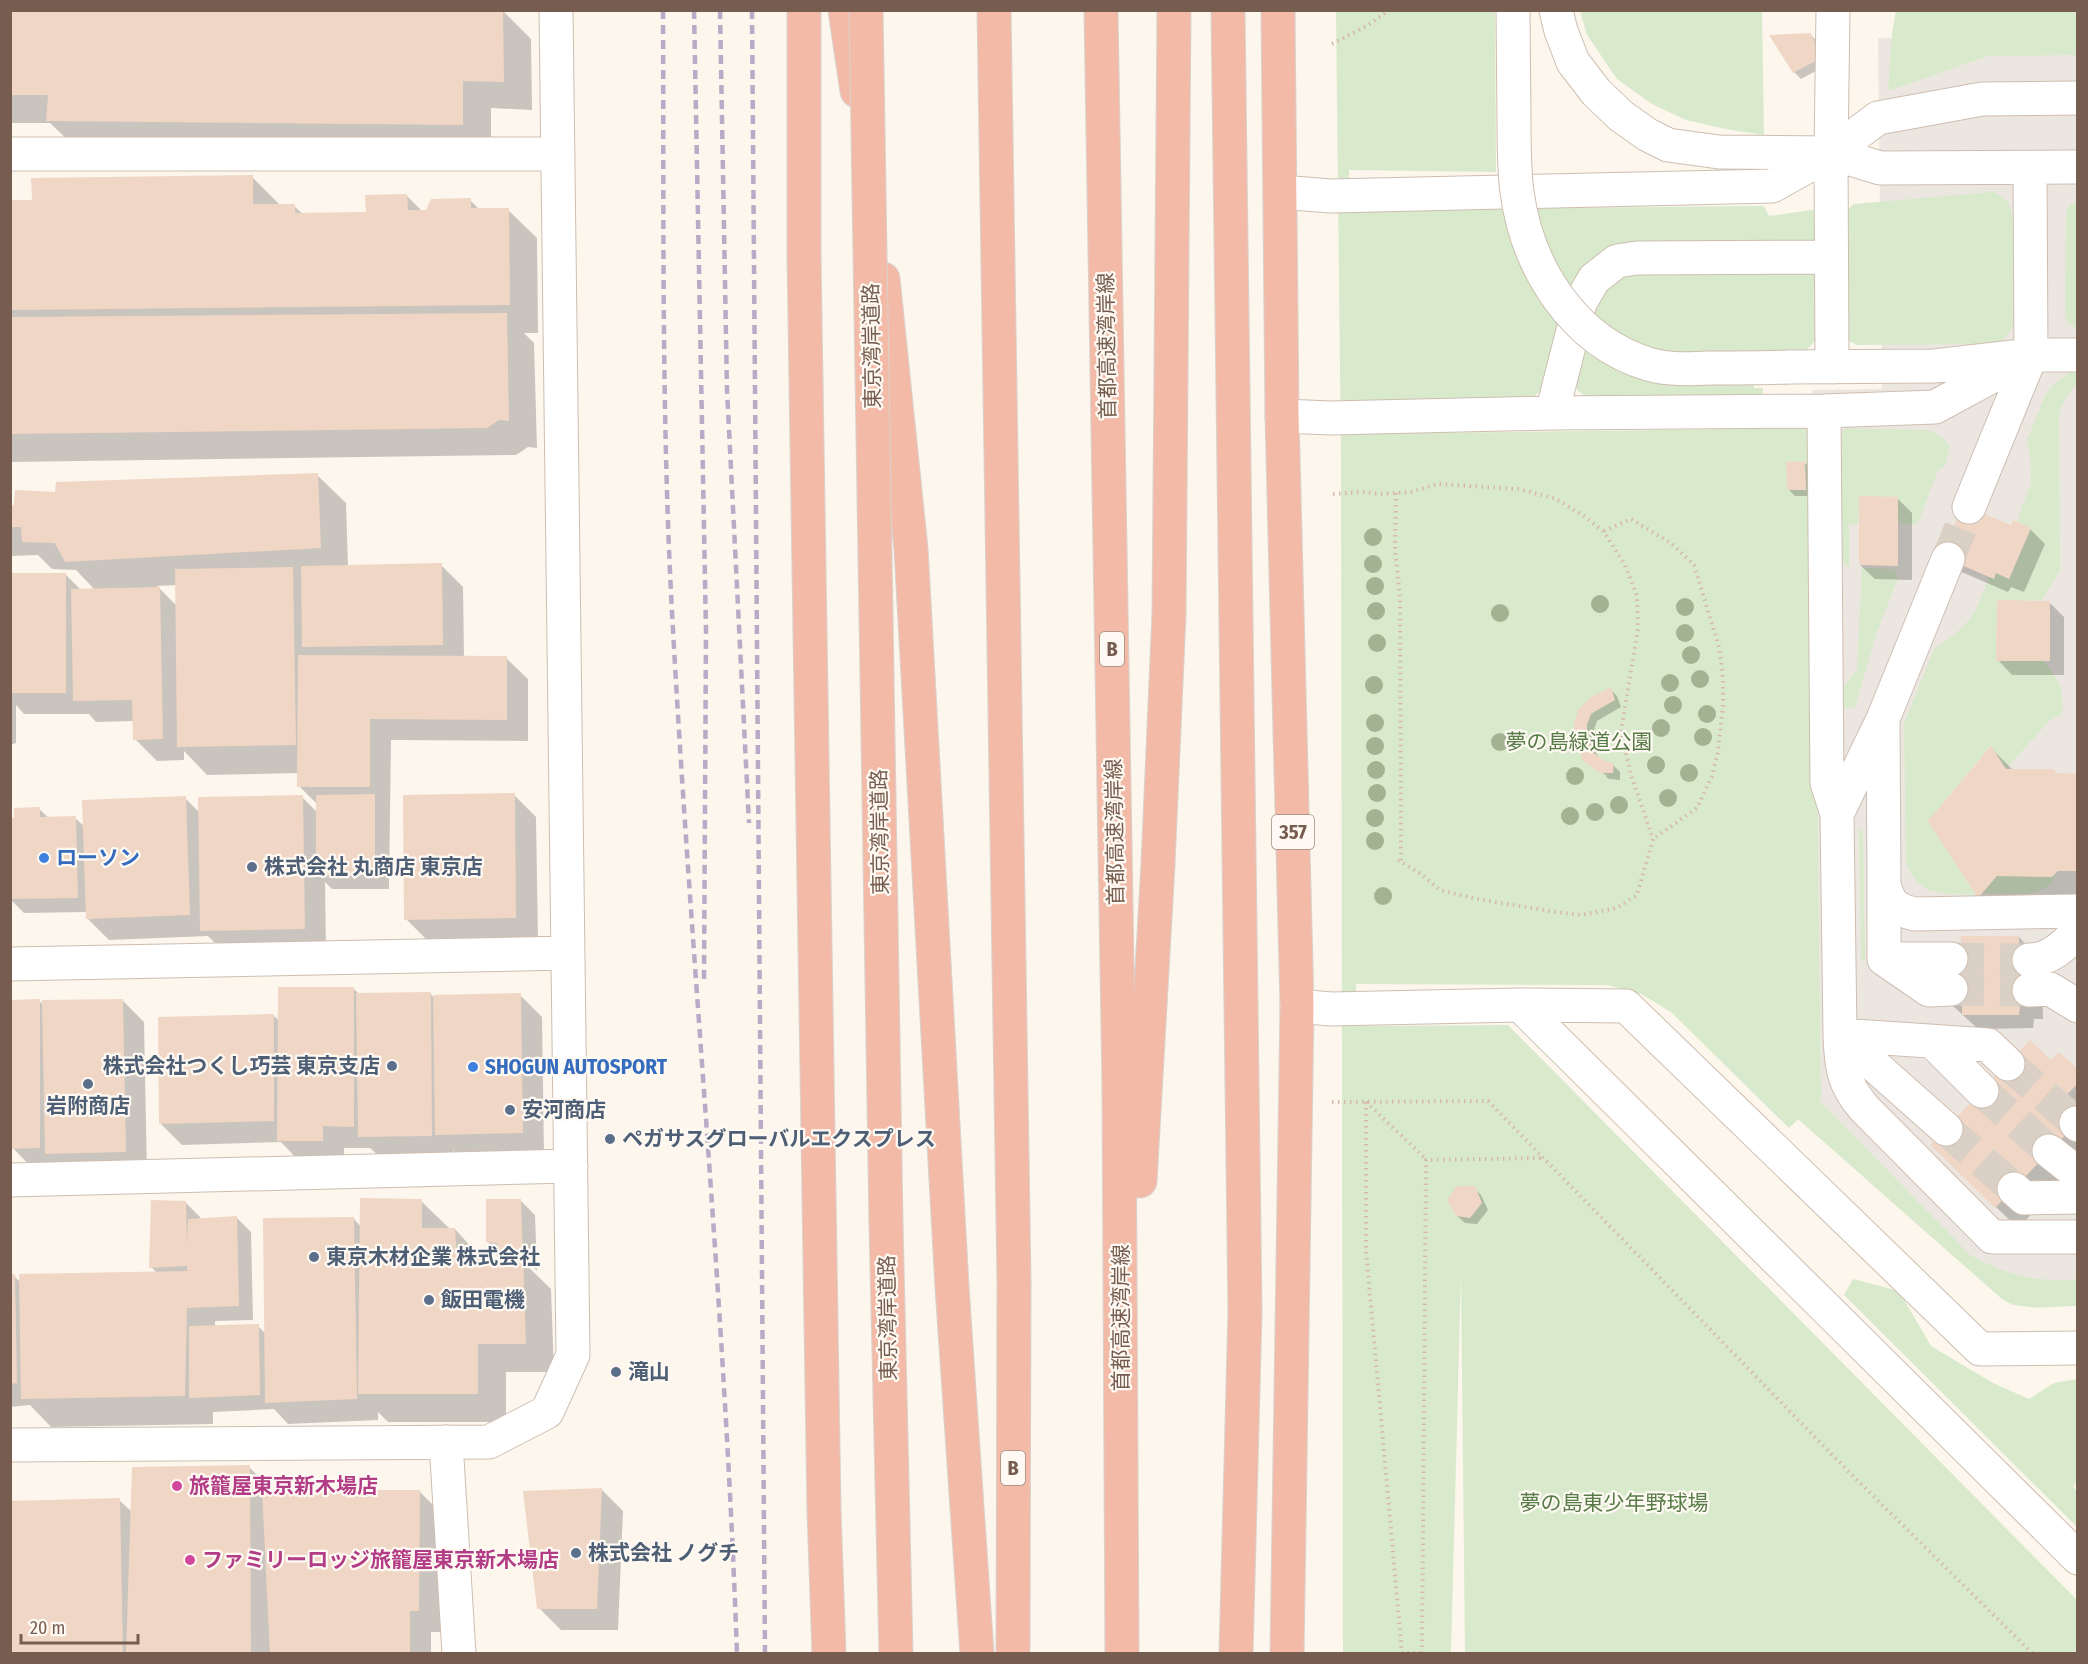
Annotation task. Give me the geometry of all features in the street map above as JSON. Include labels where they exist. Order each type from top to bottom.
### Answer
[{"type":"highway","points":[[804,10],[804,267],[824,1511],[829,1653]]},
{"type":"highway","points":[[845,10],[878,226],[911,549],[952,1287],[977,1653]]},
{"type":"highway","name":"東京湾岸道路","points":[[866,10],[886,1223],[896,1653]]},
{"type":"highway","name":"B","points":[[994,10],[1014,1282],[1012,1653]]},
{"type":"highway","name":"首都高速湾岸線","points":[[1101,10],[1121,1288],[1122,1653]]},
{"type":"highway","points":[[1121,1288],[1141,1174],[1169,626],[1174,10]]},
{"type":"highway","points":[[1228,10],[1245,1300],[1236,1653]]},
{"type":"highway","name":"357","points":[[1278,10],[1282,416],[1297,1006],[1287,1653]]},
{"type":"street","points":[[10,1445],[489,1442],[547,1412],[573,1355],[556,10]]},
{"type":"street","points":[[1513,10],[1514,151],[1517,194],[1536,261],[1554,292],[1575,319],[1601,341],[1648,364],[1675,369],[1934,366],[2031,355],[2078,355]]},
{"type":"street","points":[[1556,10],[1573,62],[1596,93],[1621,116],[1648,135],[1668,145],[1719,152],[1831,153],[1880,168],[2078,167]]},
{"type":"street","points":[[1832,367],[1833,10]]},
{"type":"street","points":[[1280,192],[1331,196],[1772,186],[1831,153],[1878,118],[1982,99],[2078,98]]},
{"type":"street","points":[[10,154],[558,154]]},
{"type":"street","points":[[1969,507],[2031,355],[2030,168]]},
{"type":"street","points":[[1552,413],[1580,303],[1594,279],[1617,261],[1637,258],[1831,257]]},
{"type":"street","points":[[1282,416],[1331,418],[1552,413],[1824,411],[1935,407],[2031,355]]},
{"type":"street","points":[[1824,411],[1827,783],[1837,814],[1840,1035],[1841,1058],[1846,1082],[1853,1095],[1992,1237],[2078,1237]]},
{"type":"street","points":[[1837,814],[1883,719],[1948,559]]},
{"type":"street","points":[[1883,719],[1884,959],[1929,990],[1951,974]]},
{"type":"street","points":[[1884,884],[1886,896],[1893,906],[1902,912],[1915,914],[2078,911]]},
{"type":"street","points":[[2078,931],[2064,946],[2041,960],[2029,975],[2078,1006]]},
{"type":"street","points":[[10,964],[568,953]]},
{"type":"street","points":[[1520,1005],[2078,1558]]},
{"type":"street","points":[[1297,1006],[1331,1009],[1520,1005],[1626,1006],[1980,1349],[2078,1348]]},
{"type":"street","points":[[1840,1035],[1988,1045],[2008,1064]]},
{"type":"street","points":[[1840,1035],[1946,1129]]},
{"type":"street","points":[[1933,1042],[1982,1091]]},
{"type":"street","points":[[2049,1151],[2078,1174]]},
{"type":"street","points":[[10,1180],[571,1166]]},
{"type":"street","points":[[2014,1188],[2024,1198],[2078,1197]]},
{"type":"street","points":[[446,1442],[459,1653]]},
{"type":"path","points":[[1332,44],[1368,26],[1389,10]]},
{"type":"path","points":[[1333,494],[1412,492],[1438,484],[1518,489],[1554,498],[1584,516],[1604,532],[1625,565],[1637,596],[1638,629],[1621,731],[1631,775],[1653,839],[1637,895],[1617,908],[1581,915],[1477,899],[1440,890],[1421,874],[1395,858]]},
{"type":"path","points":[[1396,493],[1395,549],[1400,598],[1401,862]]},
{"type":"path","points":[[1604,532],[1631,519],[1671,543],[1694,565],[1719,647],[1723,678],[1723,705],[1718,752],[1712,776],[1697,808],[1653,839]]},
{"type":"path","points":[[1332,1102],[1488,1101],[1844,1467],[2033,1653]]},
{"type":"path","points":[[1365,1102],[1426,1160],[1544,1158]]},
{"type":"path","points":[[1365,1102],[1366,1250],[1402,1653],[1422,1653],[1426,1160]]},
{"type":"shaded area","points":[[1878,38],[2077,38],[2077,1306],[2012,1305],[2002,1299],[1798,1119],[1821,1096],[1812,390],[1882,389]]},
{"type":"green space","points":[[1896,10],[2077,11],[2077,55],[1988,56],[1888,91]]},
{"type":"green space","name":"夢の島緑道公園","points":[[1336,11],[1495,11],[1496,172],[1349,170],[1349,210],[1764,206],[1769,216],[1812,210],[1818,213],[1818,238],[1811,242],[1625,246],[1541,391],[1532,398],[1348,434],[1813,428],[1821,1096],[1819,1100],[1970,1255],[1997,1268],[2022,1276],[2048,1280],[2077,1279],[2077,1306],[2028,1307],[2002,1299],[1798,1119],[1789,1128],[1671,1012],[1641,994],[1607,985],[1356,984],[1357,1026],[1508,1025],[2077,1600],[2077,1653],[1465,1653],[1461,1272],[1451,1653],[1343,1653],[1341,457]]},
{"type":"green space","points":[[1580,11],[1762,11],[1764,135],[1686,120],[1652,104],[1617,79],[1587,35]]},
{"type":"green space","points":[[1993,192],[2006,201],[2013,215],[2013,326],[2002,342],[1993,344],[1857,345],[1849,341],[1845,335],[1847,210],[1854,204]]},
{"type":"green space","points":[[2077,202],[2078,328],[2070,325],[2065,316],[2066,211],[2072,203]]},
{"type":"green space","points":[[1810,272],[1818,277],[1823,332],[1802,355],[1753,354],[1754,388],[1763,388],[1763,396],[1585,396],[1577,390],[1576,379],[1600,296],[1611,284],[1626,274]]},
{"type":"green space","points":[[2077,371],[2077,382],[2065,399],[2059,413],[2060,570],[2042,600],[1997,601],[1996,661],[2044,661],[2059,685],[2062,714],[2049,721],[2006,769],[1990,746],[1928,821],[1976,895],[1933,891],[1917,882],[1906,862],[1904,723],[1934,649],[1954,635],[1970,619],[1989,577],[1994,579],[1996,573],[2010,579],[2031,528],[2017,522],[2031,482],[2027,440],[2051,387],[2067,374]]},
{"type":"green space","points":[[1846,428],[1928,430],[1942,437],[1950,447],[1944,467],[1938,470],[1919,521],[1914,524],[1898,523],[1898,497],[1859,496],[1858,525],[1849,524],[1849,568],[1839,558],[1841,434]]},
{"type":"green space","points":[[1862,568],[1894,569],[1898,578],[1876,635],[1855,707],[1844,708],[1841,706],[1841,689],[1857,670]]},
{"type":"green space","points":[[1859,830],[1863,830],[1865,960],[1863,962],[1861,958]]},
{"type":"green space","points":[[2058,871],[2045,888],[2036,892],[2026,894],[1983,893],[1997,876],[2051,877]]},
{"type":"green space","points":[[1853,1279],[1899,1291],[1931,1346],[1993,1383],[2029,1399],[2054,1383],[2077,1379],[2078,1480],[2073,1487],[2077,1491],[2077,1527],[1844,1295]]},
{"type":"building","points":[[10,10],[503,10],[504,82],[463,81],[463,125],[46,121],[48,95],[10,95]]},
{"type":"building","points":[[1811,33],[1821,58],[1793,73],[1769,35]]},
{"type":"building","points":[[253,175],[253,204],[295,204],[295,213],[366,212],[365,195],[407,194],[408,210],[426,210],[431,199],[471,198],[471,208],[509,208],[510,305],[10,310],[10,200],[32,200],[31,178]]},
{"type":"building","points":[[507,313],[509,421],[499,420],[487,428],[10,434],[10,317]]},
{"type":"building","points":[[1805,461],[1806,490],[1787,490],[1786,462]]},
{"type":"building","points":[[318,473],[321,548],[65,562],[55,543],[22,542],[21,527],[10,527],[10,505],[14,505],[15,490],[55,492],[56,482]]},
{"type":"building","points":[[1859,496],[1898,497],[1898,566],[1859,565]]},
{"type":"building","points":[[1963,505],[2011,525],[2013,520],[2031,528],[2009,579],[1996,573],[1994,579],[1940,556]]},
{"type":"building","points":[[442,563],[443,645],[302,647],[301,566]]},
{"type":"building","points":[[293,567],[296,745],[177,747],[175,569]]},
{"type":"building","points":[[10,573],[66,573],[66,693],[10,693]]},
{"type":"building","points":[[160,587],[163,739],[133,740],[132,700],[73,701],[71,589]]},
{"type":"building","points":[[1997,600],[2050,601],[2050,661],[1996,661]]},
{"type":"building","points":[[298,655],[507,656],[507,720],[370,719],[370,787],[297,787]]},
{"type":"building","points":[[1611,687],[1615,700],[1591,714],[1587,725],[1587,738],[1594,753],[1604,761],[1614,763],[1613,773],[1600,773],[1583,761],[1574,738],[1574,724],[1578,710],[1591,697]]},
{"type":"building","points":[[1991,746],[2006,769],[2052,769],[2058,773],[2078,774],[2078,871],[2058,871],[2052,877],[1997,876],[1978,898],[1928,821]]},
{"type":"building","points":[[515,793],[516,918],[404,920],[403,795]]},
{"type":"building","points":[[375,794],[375,875],[316,875],[316,795]]},
{"type":"building","points":[[303,795],[305,929],[200,931],[198,797]]},
{"type":"building","points":[[186,796],[190,915],[86,919],[82,800]]},
{"type":"building","name":"ローソン","points":[[40,807],[40,817],[76,816],[78,898],[10,899],[10,818],[14,818],[14,808]]},
{"type":"building","points":[[1961,936],[2019,936],[2029,1005],[2020,1005],[2019,1015],[1962,1015],[1962,1005],[1951,1005]]},
{"type":"building","points":[[278,987],[354,987],[354,1127],[323,1126],[323,1141],[277,1141]]},
{"type":"building","points":[[431,992],[432,1136],[358,1137],[356,993]]},
{"type":"building","points":[[521,993],[523,1133],[435,1135],[433,995]]},
{"type":"building","points":[[40,999],[40,1148],[11,1149],[10,1000]]},
{"type":"building","points":[[123,999],[126,1152],[45,1154],[42,1000]]},
{"type":"building","points":[[274,1014],[274,1121],[159,1124],[158,1017]]},
{"type":"building","points":[[2030,1040],[2051,1060],[2059,1052],[2078,1069],[2078,1083],[2065,1097],[2078,1109],[2078,1122],[1995,1208],[1930,1145]]},
{"type":"building","points":[[1457,1186],[1475,1186],[1482,1203],[1470,1218],[1456,1216],[1447,1200]]},
{"type":"building","points":[[360,1198],[422,1199],[422,1228],[455,1228],[457,1258],[520,1259],[496,1256],[497,1243],[486,1242],[486,1199],[521,1199],[526,1344],[478,1344],[478,1394],[358,1394]]},
{"type":"building","points":[[151,1200],[186,1201],[187,1245],[188,1219],[237,1216],[239,1306],[187,1308],[185,1396],[21,1399],[19,1274],[187,1271],[187,1266],[149,1268]]},
{"type":"building","points":[[354,1217],[357,1399],[265,1403],[263,1218]]},
{"type":"building","points":[[15,1274],[17,1383],[10,1384],[10,1275]]},
{"type":"building","points":[[259,1324],[260,1395],[189,1398],[189,1326]]},
{"type":"building","name":"ファミリーロッジ旅籠屋東京新木場店","points":[[250,1465],[251,1654],[126,1654],[132,1467]]},
{"type":"building","points":[[602,1488],[597,1609],[537,1609],[523,1491]]},
{"type":"building","points":[[262,1490],[420,1490],[419,1611],[410,1611],[410,1654],[270,1654]]},
{"type":"building","points":[[120,1498],[123,1654],[10,1654],[10,1501]]},
{"type":"tunnel","points":[[1948,559],[1969,507]]},
{"type":"tunnel","points":[[1951,959],[2029,960]]},
{"type":"tunnel","points":[[1951,989],[2029,990]]},
{"type":"tunnel","points":[[2008,1064],[2076,1123]]},
{"type":"tunnel","points":[[1982,1091],[2049,1151]]},
{"type":"tunnel","points":[[1946,1129],[2014,1189]]},
{"type":"railway","points":[[663,10],[664,320],[669,553],[725,1398],[737,1654]]},
{"type":"railway","points":[[694,10],[706,632],[704,979]]},
{"type":"railway","points":[[720,10],[727,390],[749,823]]},
{"type":"railway","points":[[752,10],[765,1654]]},
{"type":"place","name":"ローソン","points":[[44,858]]},
{"type":"place","name":"株式会社 丸商店 東京店","points":[[252,867]]},
{"type":"place","name":"株式会社つくし巧芸 東京支店","points":[[392,1066]]},
{"type":"place","name":"SHOGUN AUTOSPORT","points":[[473,1067]]},
{"type":"place","name":"岩附商店","points":[[88,1084]]},
{"type":"place","name":"安河商店","points":[[510,1110]]},
{"type":"place","name":"ペガサスグローバルエクスプレス","points":[[610,1139]]},
{"type":"place","name":"東京木材企業 株式会社","points":[[314,1257]]},
{"type":"place","name":"飯田電機","points":[[429,1300]]},
{"type":"place","name":"滝山","points":[[616,1372]]},
{"type":"place","name":"旅籠屋東京新木場店","points":[[177,1486]]},
{"type":"place","name":"株式会社 ノグチ","points":[[576,1553]]},
{"type":"place","name":"ファミリーロッジ旅籠屋東京新木場店","points":[[190,1560]]},
{"type":"park label","name":"夢の島東少年野球場","points":[[1614,1503]]}]
